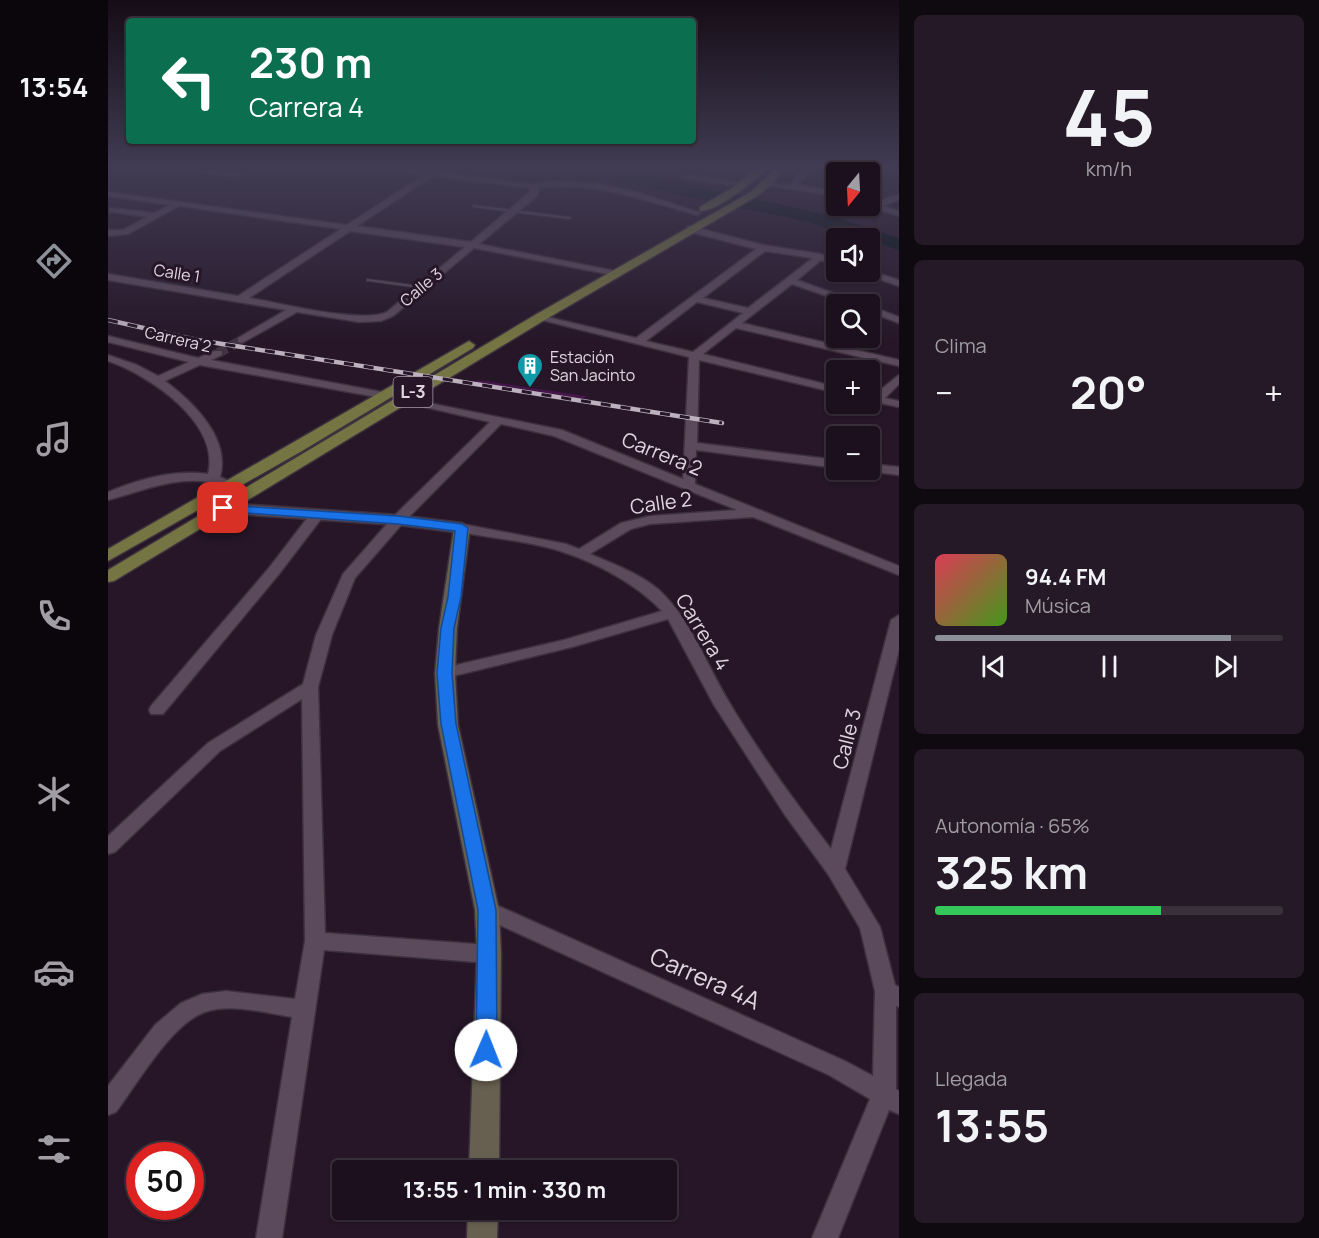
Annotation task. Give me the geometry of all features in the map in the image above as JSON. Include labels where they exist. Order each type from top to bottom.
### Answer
[{"type":"main road","name":"L-3","points":[[108,556],[232,486],[382,395],[675,226]]},
{"type":"main road","name":"L-3","points":[[108,577],[696,226]]},
{"type":"main road","points":[[462,528],[454,597],[447,628],[445,673],[448,724],[487,910],[489,954],[484,1160]]},
{"type":"main road","points":[[482,1238],[483,1220]]},
{"type":"street","points":[[108,233],[124,232],[136,226]]},
{"type":"street","points":[[332,226],[471,245],[615,274]]},
{"type":"street","points":[[240,299],[351,226]]},
{"type":"street","name":"Calle 3","points":[[240,299],[359,319],[381,318],[390,314],[495,226]]},
{"type":"street","points":[[690,229],[763,248],[826,259]]},
{"type":"street","points":[[638,342],[763,248]]},
{"type":"street","points":[[694,356],[820,257]]},
{"type":"street","name":"Calle 1","points":[[108,277],[240,299]]},
{"type":"street","points":[[880,277],[899,283]]},
{"type":"street","points":[[792,281],[829,294]]},
{"type":"street","points":[[696,299],[751,312]]},
{"type":"street","points":[[242,340],[296,309]]},
{"type":"street","points":[[880,313],[899,320]]},
{"type":"street","points":[[539,318],[826,387]]},
{"type":"street","points":[[736,324],[899,363]]},
{"type":"street","name":"Carrera 2","points":[[108,339],[197,361],[382,395]]},
{"type":"street","points":[[158,380],[218,353]]},
{"type":"street","points":[[688,485],[694,356]]},
{"type":"street","points":[[108,358],[132,366],[158,380],[191,412],[209,438],[216,454],[213,479]]},
{"type":"street","points":[[880,393],[899,378]]},
{"type":"street","name":"Carrera 2","points":[[403,399],[558,433],[899,571]]},
{"type":"street","points":[[880,400],[899,404]]},
{"type":"street","points":[[269,1238],[315,941],[310,687],[324,635],[348,577],[398,520],[498,420]]},
{"type":"street","points":[[691,446],[826,463]]},
{"type":"street","points":[[880,469],[899,471]]},
{"type":"street","points":[[108,496],[155,480],[177,477],[213,479],[249,492]]},
{"type":"street","name":"Carrera 4","points":[[200,504],[223,508],[398,520],[462,528],[566,548],[631,578],[653,593],[672,613],[722,705],[791,810],[835,869],[870,927],[893,994],[891,1098]]},
{"type":"street","name":"Calle 2","points":[[580,554],[626,526],[651,520],[754,513]]},
{"type":"street","points":[[157,710],[274,571],[317,514]]},
{"type":"street","points":[[445,673],[567,644],[672,613]]},
{"type":"street","name":"Calle 3","points":[[835,869],[899,620]]},
{"type":"street","points":[[108,847],[214,747],[310,687]]},
{"type":"street","name":"Carrera 4A","points":[[487,910],[837,1068],[891,1098]]},
{"type":"street","points":[[315,941],[489,954]]},
{"type":"street","points":[[108,1104],[166,1029],[183,1012],[204,1003],[229,1001],[304,1009]]},
{"type":"street","points":[[825,1238],[891,1098]]},
{"type":"lane","points":[[369,280],[420,287]]},
{"type":"building","name":"Estación San Jacinto","points":[[478,380],[586,396],[584,399],[475,383]]},
{"type":"waterway","points":[[843,226],[899,244]]},
{"type":"tunnel","points":[[218,353],[242,340]]},
{"type":"railway","points":[[108,320],[197,340],[722,423]]},
{"type":"place","name":"Estación San Jacinto","points":[[530,389]]},
{"type":"route","points":[[223,508],[398,520],[462,528],[454,597],[447,628],[445,673],[448,724],[487,910],[489,954],[486,1050]]}]
